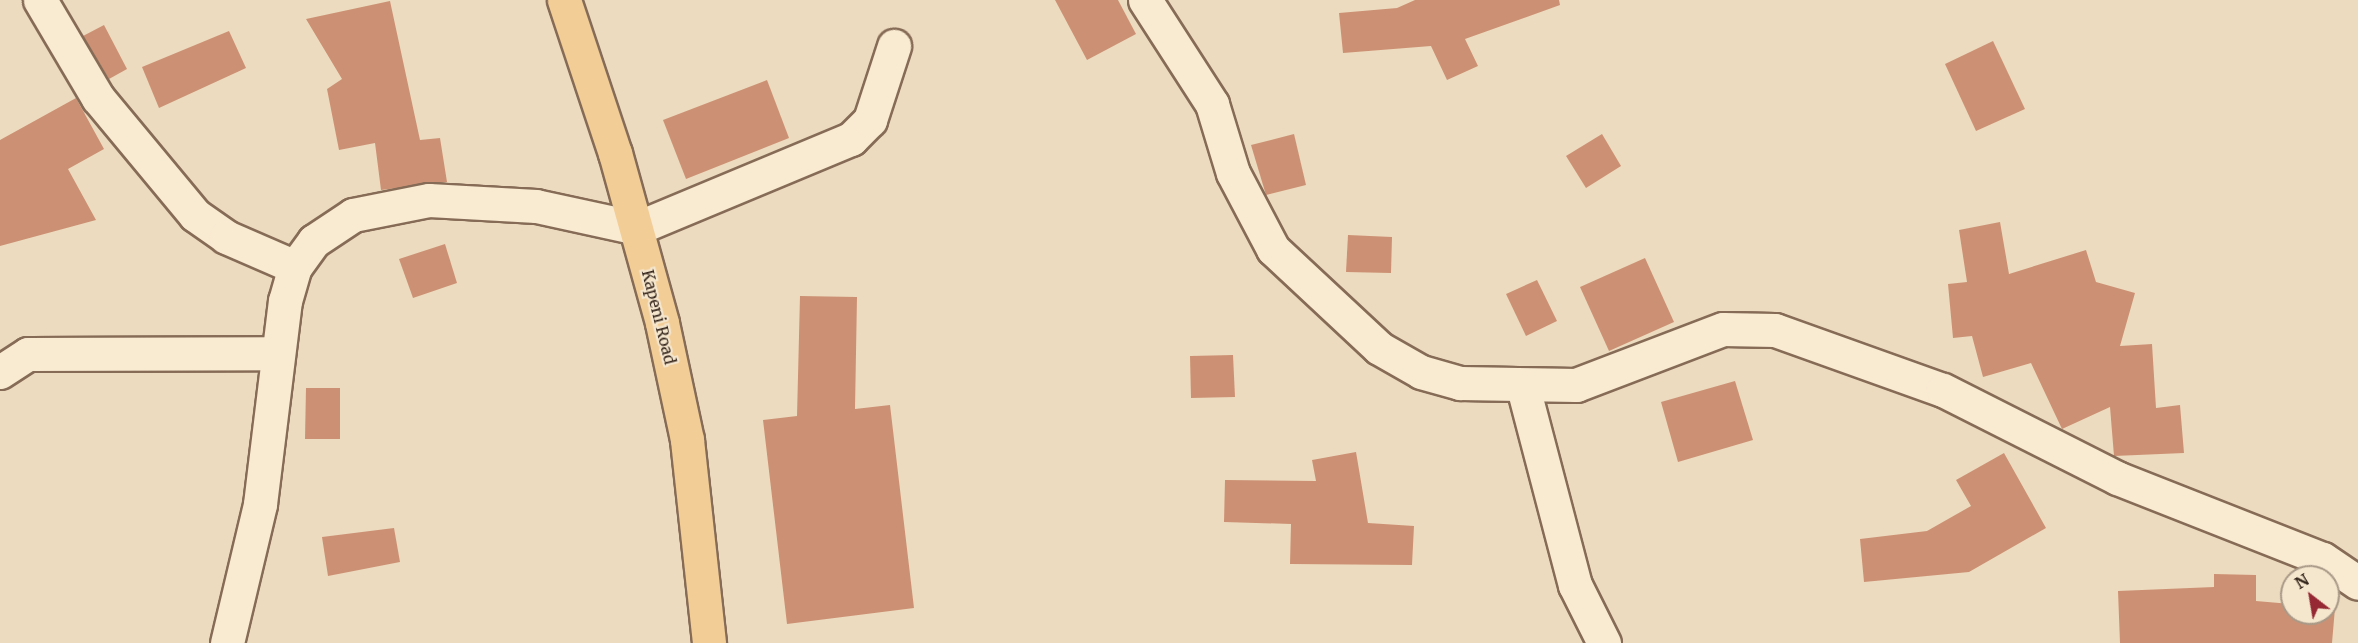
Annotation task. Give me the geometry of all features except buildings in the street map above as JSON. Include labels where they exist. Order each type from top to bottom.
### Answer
[{"type":"main road","name":"Kapeni Road","points":[[564,0],[637,228],[687,440],[709,643]]},
{"type":"street","points":[[40,0],[87,83],[195,215],[226,237],[295,267]]},
{"type":"street","points":[[1145,0],[1212,104],[1233,173],[1273,249],[1379,348],[1421,372],[1460,383],[1523,387],[1576,385],[1723,329],[1775,330],[1943,390],[2117,478],[2323,560],[2358,583]]},
{"type":"street","points":[[227,643],[260,504],[276,353],[295,267],[314,241],[353,215],[429,200],[536,206],[637,228],[851,139],[870,120],[894,46]]},
{"type":"street","points":[[0,372],[28,354],[276,353]]},
{"type":"street","points":[[1523,387],[1575,585],[1604,643]]}]
